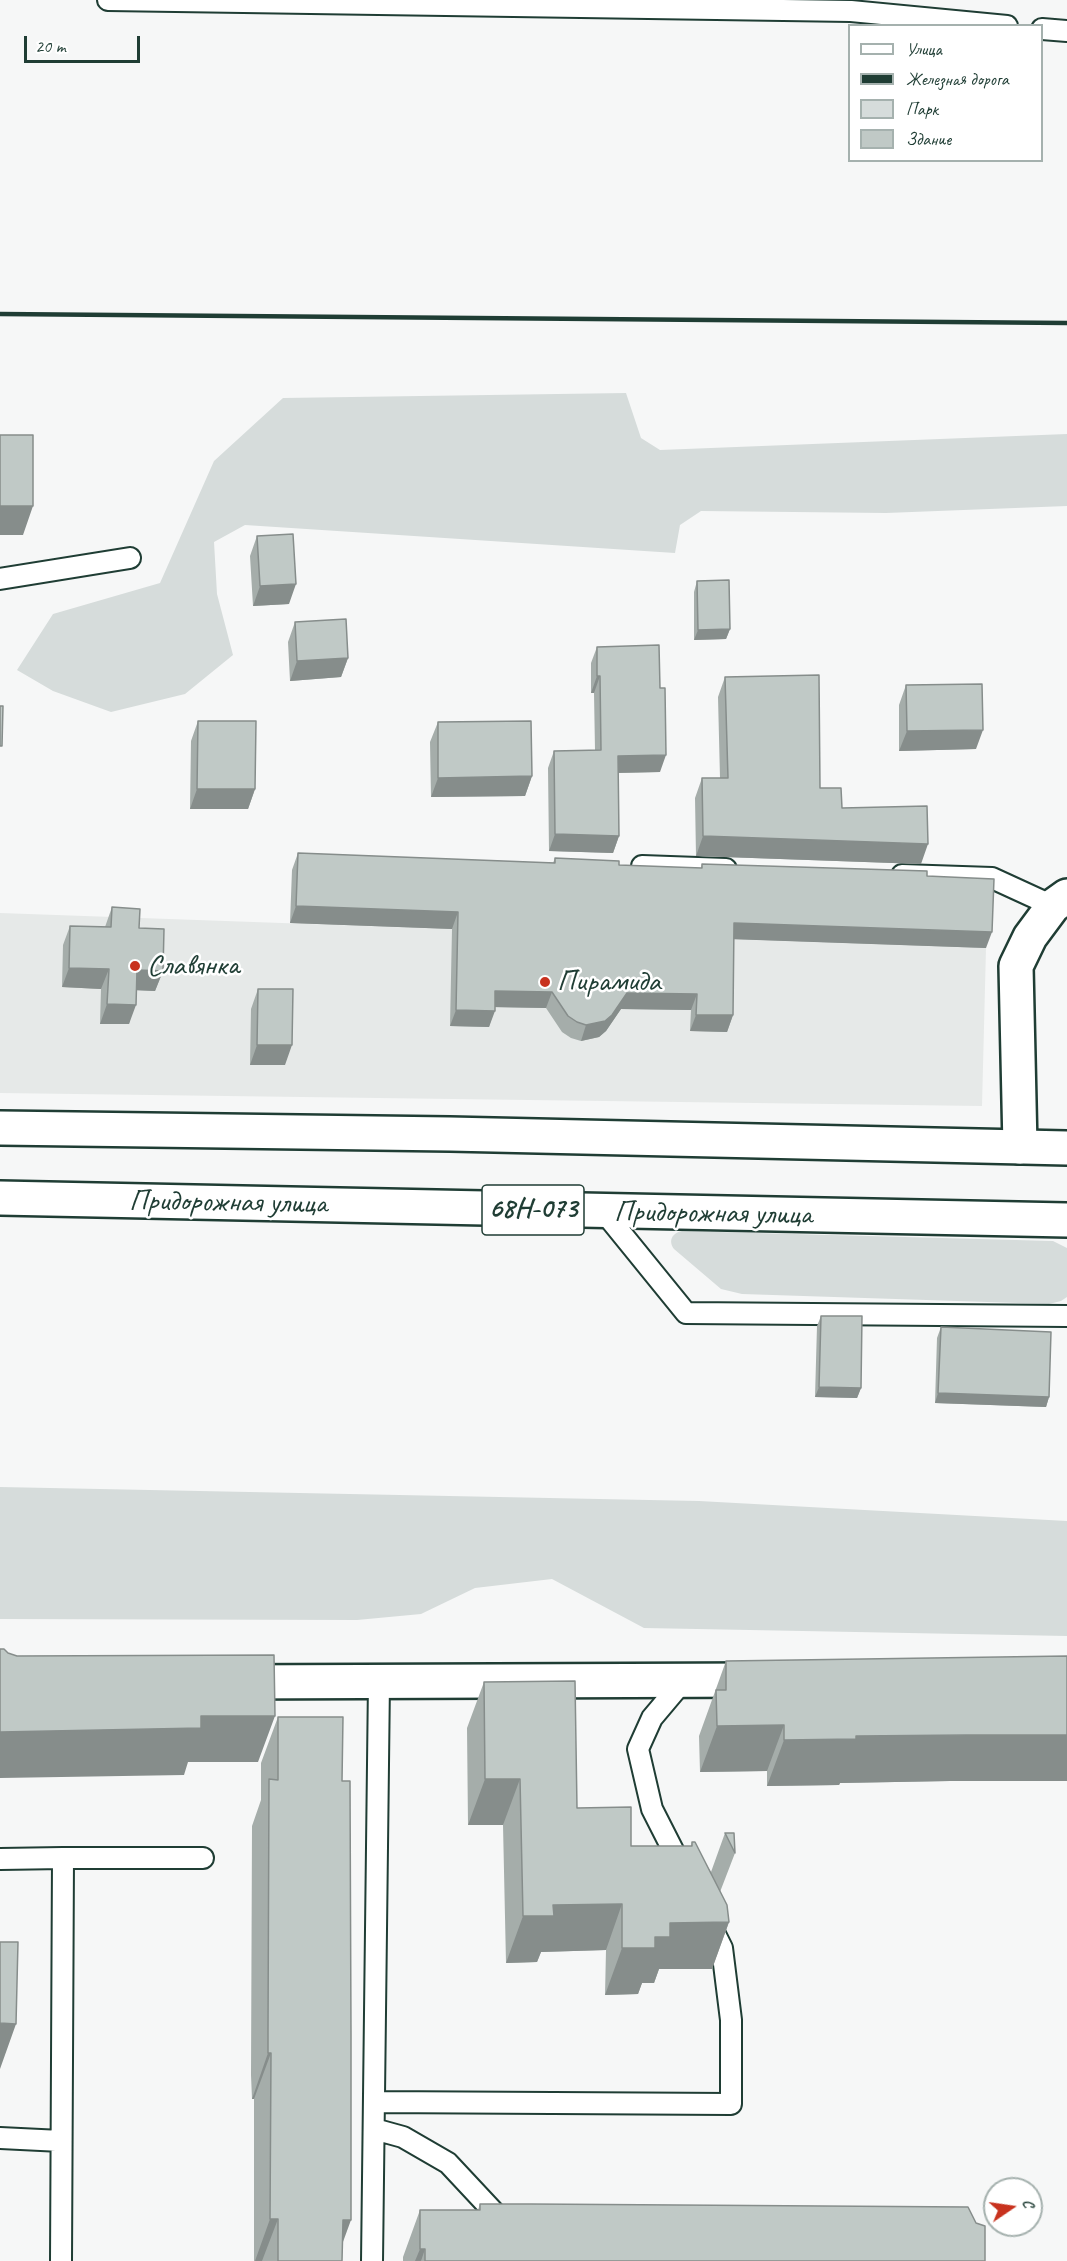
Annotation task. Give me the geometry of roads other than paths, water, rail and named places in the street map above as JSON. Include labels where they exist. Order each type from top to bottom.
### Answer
[{"type":"main road","points":[[1020,1147],[1016,966],[1030,938],[1060,901]]},
{"type":"main road","points":[[0,1128],[461,1134],[1067,1148]]},
{"type":"main road","name":"Придорожная улица","points":[[0,1198],[1067,1220]]},
{"type":"main road","points":[[202,1682],[792,1680]]},
{"type":"lane","points":[[108,0],[440,3],[851,11],[986,24]]},
{"type":"lane","points":[[1043,29],[1067,31]]},
{"type":"lane","points":[[0,579],[130,558]]},
{"type":"lane","points":[[621,865],[741,869]]},
{"type":"lane","points":[[884,875],[992,878],[1060,901]]},
{"type":"lane","points":[[604,1212],[686,1313],[1067,1316]]},
{"type":"lane","points":[[684,1680],[652,1718],[638,1749],[652,1809],[690,1884]]},
{"type":"lane","points":[[372,2261],[380,1682]]},
{"type":"lane","points":[[61,2261],[63,1858]]},
{"type":"lane","points":[[0,1859],[202,1858]]},
{"type":"lane","points":[[374,2102],[732,2104],[731,2020],[722,1948],[700,1905]]},
{"type":"lane","points":[[374,2129],[403,2137],[448,2163],[519,2239]]},
{"type":"lane","points":[[0,2138],[61,2141]]},
{"type":"railway","points":[[0,314],[1067,323]]},
{"type":"place","name":"Славянка","points":[[135,966]]},
{"type":"place","name":"Пирамида","points":[[545,982]]}]
